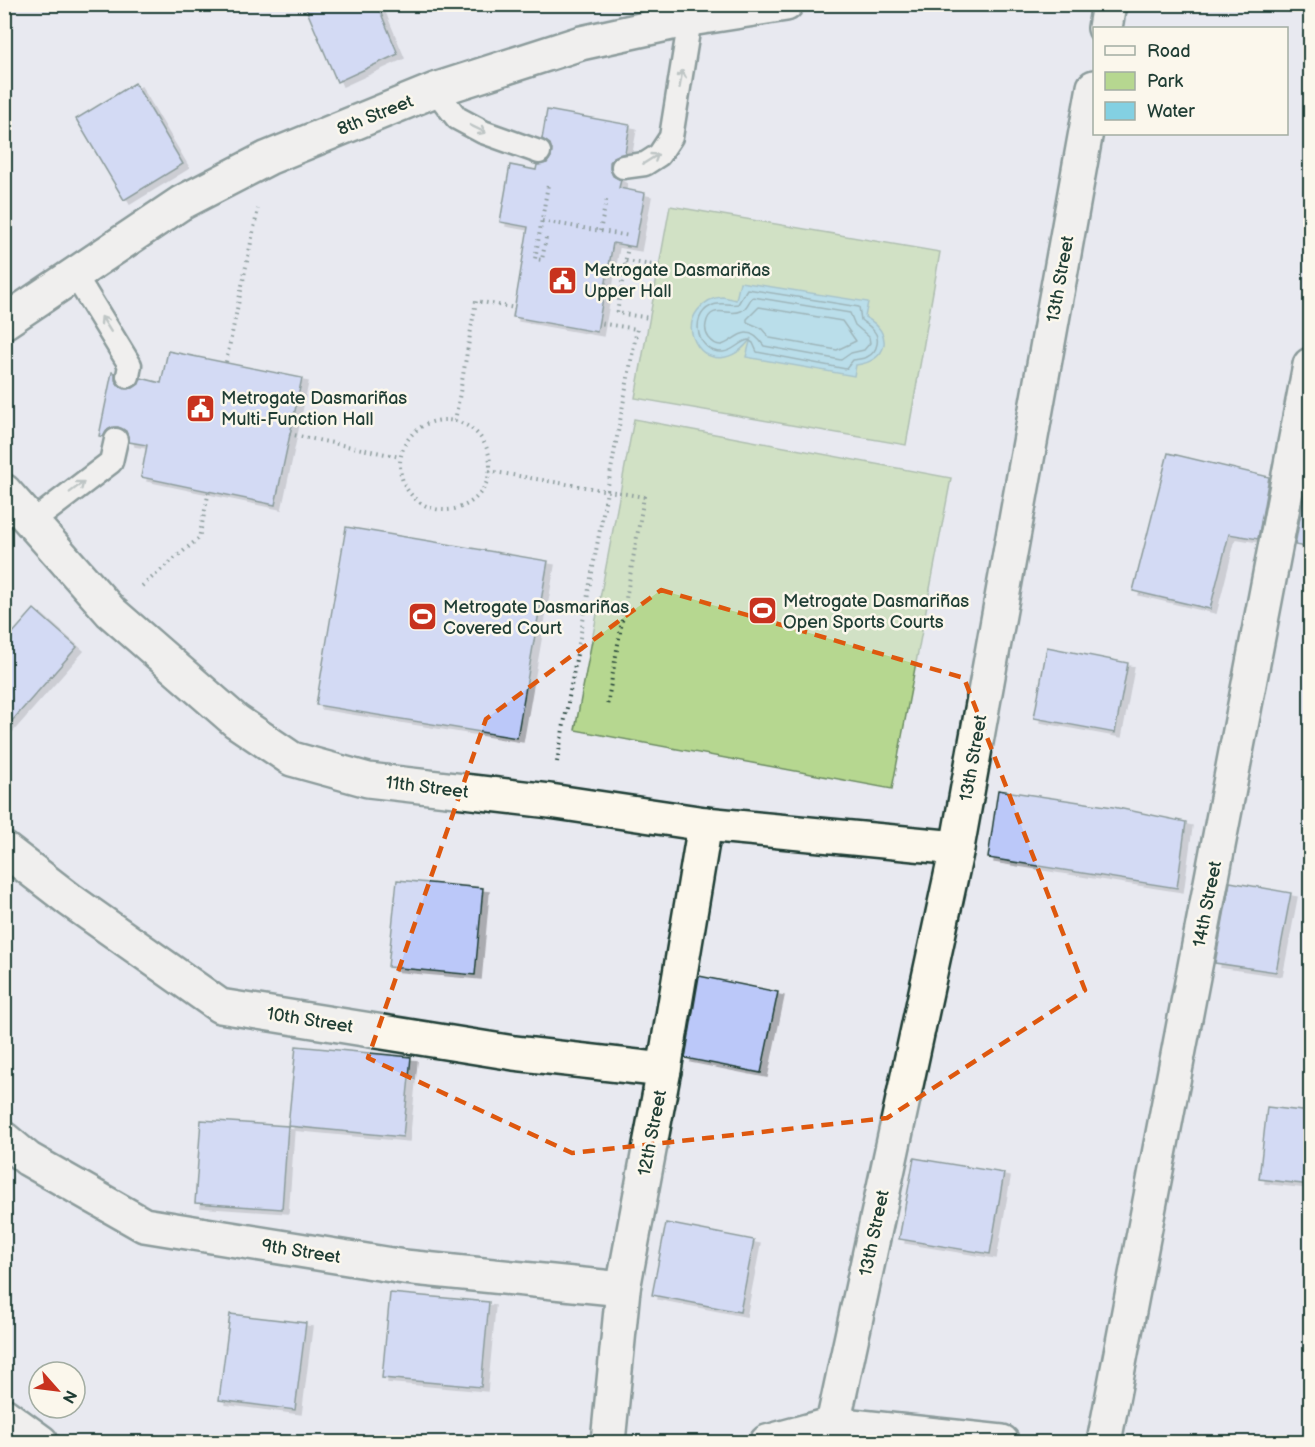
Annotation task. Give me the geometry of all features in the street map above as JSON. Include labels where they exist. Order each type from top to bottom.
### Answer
[{"type":"street","name":"8th Street","points":[[4,322],[181,203],[268,158],[435,90],[580,43],[690,19],[786,4]]},
{"type":"street","points":[[1105,27],[1109,4]]},
{"type":"street","name":"13th Street","points":[[833,1424],[957,848],[1093,98]]},
{"type":"street","name":"14th Street","points":[[1104,1443],[1311,365]]},
{"type":"street","name":"11th Street","points":[[4,491],[111,612],[236,721],[292,759],[368,780],[550,801],[705,824],[957,848]]},
{"type":"street","name":"12th Street","points":[[608,1443],[623,1288],[664,1070],[705,824]]},
{"type":"street","name":"10th Street","points":[[4,849],[70,900],[220,1006],[514,1053],[664,1070]]},
{"type":"street","name":"9th Street","points":[[4,1139],[28,1159],[144,1225],[404,1267],[623,1288]]},
{"type":"street","points":[[4,1415],[40,1443]]},
{"type":"street","points":[[767,1443],[833,1424],[1002,1443]]},
{"type":"lane","points":[[623,167],[645,164],[659,155],[671,137],[690,19]]},
{"type":"lane","points":[[435,90],[457,118],[483,132],[539,152]]},
{"type":"lane","points":[[75,274],[130,365],[128,376]]},
{"type":"lane","points":[[31,523],[111,462],[116,440]]},
{"type":"path","points":[[226,362],[268,158]]},
{"type":"path","points":[[546,238],[543,260],[535,259],[548,184]]},
{"type":"path","points":[[600,231],[607,195]]},
{"type":"path","points":[[542,220],[630,236]]},
{"type":"path","points":[[628,246],[617,313],[650,318]]},
{"type":"path","points":[[626,261],[659,266]]},
{"type":"path","points":[[455,421],[476,301],[514,308]]},
{"type":"path","points":[[550,801],[637,329],[599,323]]},
{"type":"path","points":[[437,421],[455,421],[470,428],[482,439],[489,454],[489,471],[484,488],[471,502],[455,509],[438,510],[421,504],[407,492],[400,475],[400,457],[407,440],[420,427],[437,421]]},
{"type":"path","points":[[290,434],[400,457]]},
{"type":"path","points":[[489,471],[644,497],[607,706]]},
{"type":"path","points":[[111,612],[199,538],[209,491]]},
{"type":"highlighted area","points":[[661,590],[964,678],[1085,990],[887,1118],[572,1153],[368,1058],[486,719]]},
{"type":"green space","points":[[670,206],[940,252],[906,445],[635,398]]},
{"type":"green space","name":"Metrogate Dasmariñas Open Sports Courts","points":[[634,419],[951,478],[892,789],[575,730]]},
{"type":"water","points":[[740,282],[868,302],[865,317],[875,323],[881,331],[884,346],[875,358],[856,365],[854,376],[746,357],[751,338],[745,346],[729,356],[712,357],[698,347],[693,337],[691,330],[694,316],[703,305],[715,298],[724,297],[736,300]]},
{"type":"building","points":[[304,4],[377,4],[398,54],[337,82]]},
{"type":"building","points":[[135,83],[183,164],[124,200],[76,119]]},
{"type":"building","points":[[547,110],[630,125],[625,153],[614,157],[610,162],[610,169],[613,176],[621,180],[619,188],[645,193],[635,247],[613,243],[597,332],[513,317],[528,227],[500,222],[510,165],[536,170],[537,165],[547,163],[551,157],[550,144],[542,139]]},
{"type":"building","name":"Metrogate Dasmariñas Multi-Function Hall","points":[[168,351],[302,378],[275,505],[141,477],[147,445],[129,442],[126,431],[118,427],[107,430],[103,437],[99,436],[112,372],[115,373],[115,380],[119,386],[125,389],[139,384],[141,378],[161,383]]},
{"type":"building","points":[[1168,453],[1269,477],[1258,539],[1229,534],[1210,609],[1133,591]]},
{"type":"building","points":[[1306,485],[1311,486],[1311,548],[1295,545]]},
{"type":"building","name":"Metrogate Dasmariñas Covered Court","points":[[346,527],[548,561],[517,738],[316,705]]},
{"type":"building","points":[[34,609],[77,647],[4,730],[4,643]]},
{"type":"building","points":[[1047,647],[1128,663],[1115,733],[1034,718]]},
{"type":"building","points":[[998,790],[1113,807],[1186,822],[1177,888],[988,858]]},
{"type":"building","points":[[397,880],[483,888],[475,975],[388,967]]},
{"type":"building","points":[[1230,882],[1291,893],[1276,972],[1215,963]]},
{"type":"building","points":[[699,976],[778,992],[761,1073],[685,1058]]},
{"type":"building","points":[[296,1046],[411,1057],[403,1137],[288,1126]]},
{"type":"building","points":[[1267,1107],[1311,1112],[1311,1185],[1259,1179]]},
{"type":"building","points":[[201,1120],[288,1126],[282,1209],[195,1203]]},
{"type":"building","points":[[914,1158],[1004,1173],[990,1254],[899,1239]]},
{"type":"building","points":[[666,1223],[754,1240],[740,1312],[652,1295]]},
{"type":"building","points":[[390,1293],[489,1302],[481,1387],[382,1378]]},
{"type":"building","points":[[230,1314],[306,1323],[295,1410],[219,1400]]},
{"type":"place","name":"Metrogate Dasmariñas Upper Hall","points":[[563,280]]},
{"type":"place","name":"Metrogate Dasmariñas Multi-Function Hall","points":[[200,408]]},
{"type":"place","name":"Metrogate Dasmariñas Open Sports Courts","points":[[762,611]]},
{"type":"place","name":"Metrogate Dasmariñas Covered Court","points":[[422,617]]}]
